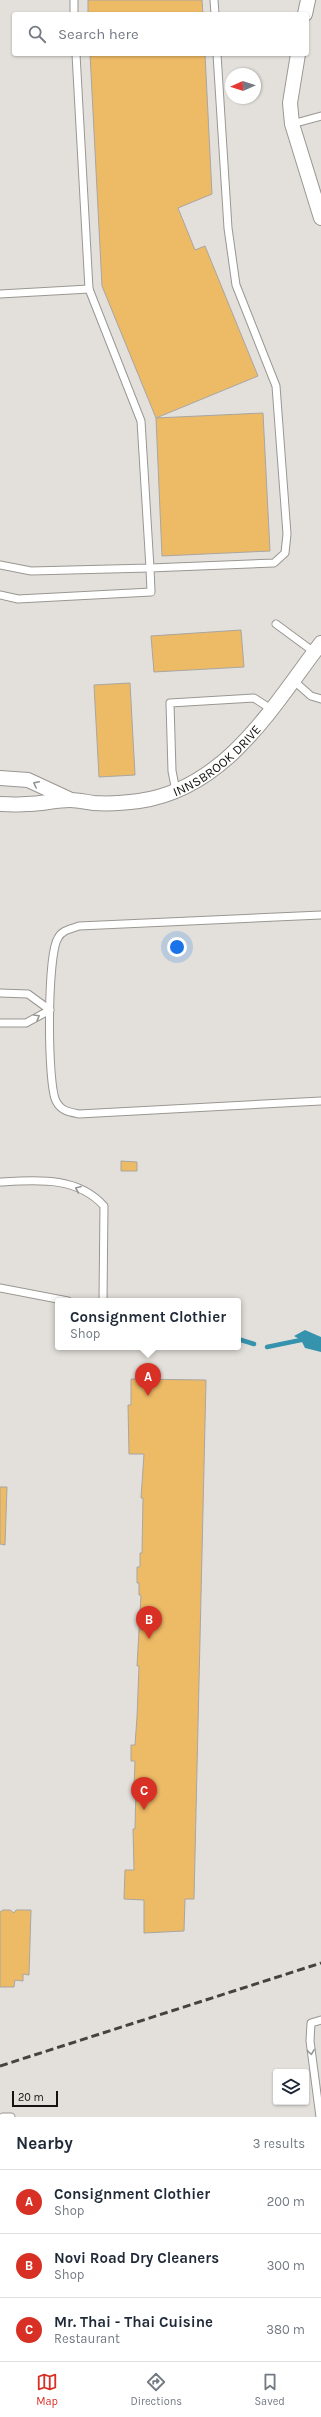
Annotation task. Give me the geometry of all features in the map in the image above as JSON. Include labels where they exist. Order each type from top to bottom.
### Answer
[{"type":"street","points":[[305,12],[308,0]]},
{"type":"street","points":[[298,56],[290,103],[292,124],[321,218]]},
{"type":"street","name":"INNSBROOK DRIVE","points":[[0,804],[26,805],[70,800],[94,803],[124,803],[156,798],[176,791],[201,779],[234,754],[271,709],[317,648]]},
{"type":"street","name":"INNSBROOK DRIVE","points":[[0,778],[28,780],[70,800]]},
{"type":"lane","points":[[74,0],[74,12]]},
{"type":"lane","points":[[214,0],[215,12]]},
{"type":"lane","points":[[0,595],[18,599],[151,592],[141,421],[89,288],[76,56]]},
{"type":"lane","points":[[0,565],[31,571],[274,564],[285,553],[287,534],[276,386],[236,285],[228,228],[217,56]]},
{"type":"lane","points":[[292,124],[321,116]]},
{"type":"lane","points":[[0,294],[89,288]]},
{"type":"lane","points":[[276,624],[317,648]]},
{"type":"lane","points":[[293,680],[311,696],[321,699]]},
{"type":"lane","points":[[176,791],[172,771],[170,703],[254,698],[271,709]]},
{"type":"lane","points":[[321,915],[79,926],[67,930],[57,938],[52,962],[50,1010],[51,1085],[56,1101],[65,1111],[79,1114],[321,1101]]},
{"type":"lane","points":[[0,993],[28,994],[50,1010]]},
{"type":"lane","points":[[0,1023],[26,1023],[50,1010]]},
{"type":"lane","points":[[0,1182],[57,1181],[96,1197],[104,1206],[103,1298]]},
{"type":"lane","points":[[0,1288],[55,1299]]},
{"type":"lane","points":[[320,2117],[310,2041],[311,2023],[321,2020]]},
{"type":"lane","points":[[3,2117],[12,2117]]},
{"type":"water","points":[[305,1330],[321,1337],[321,1352],[305,1348],[301,1340],[294,1336]]},
{"type":"building","points":[[88,0],[202,0],[203,12],[88,12]]},
{"type":"building","points":[[90,56],[205,56],[212,194],[178,208],[195,250],[205,246],[258,376],[156,418],[102,286]]},
{"type":"building","points":[[263,413],[270,551],[162,556],[156,418]]},
{"type":"building","points":[[241,630],[244,667],[154,672],[151,636]]},
{"type":"building","points":[[130,683],[135,775],[99,777],[94,685]]},
{"type":"building","points":[[121,1161],[137,1162],[137,1171],[121,1171]]},
{"type":"building","points":[[131,1379],[206,1380],[194,1899],[185,1899],[184,1931],[144,1933],[144,1900],[124,1899],[125,1870],[134,1870],[133,1829],[135,1829],[136,1787],[134,1787],[135,1761],[131,1761],[131,1745],[135,1745],[137,1717],[139,1666],[137,1666],[141,1595],[139,1595],[139,1583],[137,1583],[137,1567],[140,1567],[140,1553],[142,1553],[143,1498],[141,1498],[144,1454],[129,1454],[128,1405],[131,1405]]},
{"type":"building","points":[[0,1487],[7,1487],[5,1545],[0,1544]]},
{"type":"building","points":[[3,1910],[10,1910],[14,1913],[16,1910],[31,1910],[29,1975],[23,1974],[23,1981],[15,1980],[14,1987],[0,1987],[0,1912]]},
{"type":"waterway","points":[[241,1340],[254,1344]]},
{"type":"waterway","points":[[267,1347],[301,1340]]},
{"type":"railway","points":[[0,2066],[321,1963]]},
{"type":"place","name":"Consignment Clothier","points":[[148,1396]]},
{"type":"place","name":"Novi Road Dry Cleaners","points":[[149,1639]]},
{"type":"place","name":"Mr. Thai - Thai Cuisine","points":[[144,1810]]}]
